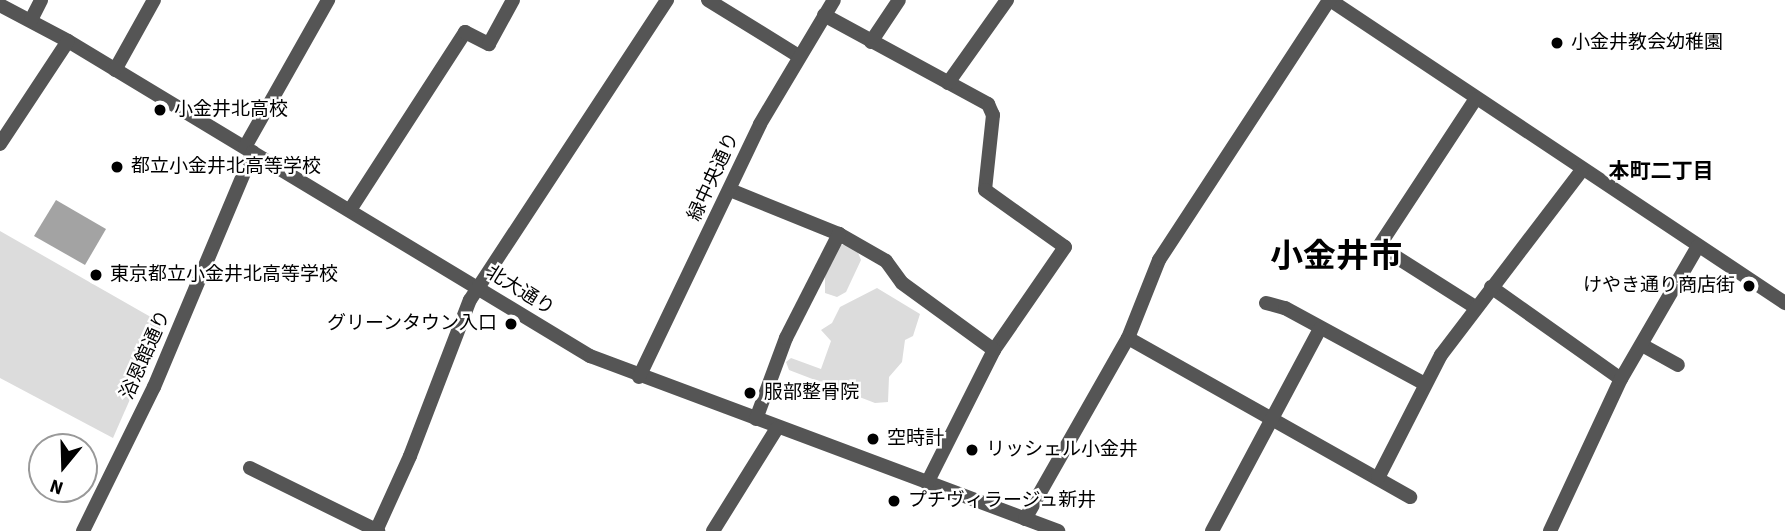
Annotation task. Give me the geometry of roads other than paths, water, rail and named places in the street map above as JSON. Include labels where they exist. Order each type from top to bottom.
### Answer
[{"type":"street","points":[[31,20],[41,0]]},
{"type":"street","points":[[115,69],[154,0]]},
{"type":"street","name":"浴恩館通り","points":[[83,531],[154,387],[249,149],[328,0]]},
{"type":"street","points":[[350,210],[465,33],[489,44],[513,0]]},
{"type":"street","points":[[250,468],[377,530],[478,287],[667,0]]},
{"type":"street","points":[[708,0],[797,55]]},
{"type":"street","name":"緑中央通り","points":[[639,377],[797,55],[834,0]]},
{"type":"street","points":[[871,42],[900,0]]},
{"type":"street","points":[[948,83],[1007,0]]},
{"type":"street","points":[[1025,519],[1128,338],[1159,260],[1329,0],[1475,100],[1785,303]]},
{"type":"street","name":"北大通り","points":[[0,5],[68,41],[249,149],[561,340],[639,377],[1058,531]]},
{"type":"street","points":[[824,15],[988,104],[993,115],[985,190],[1065,247],[994,350],[927,483]]},
{"type":"street","points":[[0,144],[68,41]]},
{"type":"street","points":[[1475,100],[1379,246],[1475,307]]},
{"type":"street","points":[[1378,478],[1425,384],[1475,307],[1582,170]]},
{"type":"street","points":[[730,190],[839,234],[886,261],[902,283],[994,350]]},
{"type":"street","points":[[757,419],[786,338],[839,234]]},
{"type":"street","points":[[1550,531],[1621,379],[1698,246]]},
{"type":"street","points":[[1491,287],[1621,379]]},
{"type":"street","points":[[1266,303],[1425,384]]},
{"type":"street","points":[[1212,531],[1320,329]]},
{"type":"street","points":[[1128,338],[1410,497]]},
{"type":"street","points":[[1642,345],[1678,365]]},
{"type":"street","points":[[713,531],[777,428]]},
{"type":"place","name":"小金井教会幼稚園","points":[[1557,43]]},
{"type":"place","name":"小金井北高校","points":[[160,110]]},
{"type":"place","name":"都立小金井北高等学校","points":[[117,167]]},
{"type":"place","name":"東京都立小金井北高等学校","points":[[96,275]]},
{"type":"place","name":"けやき通り商店街","points":[[1749,286]]},
{"type":"place","name":"グリーンタウン入口","points":[[511,324]]},
{"type":"place","name":"服部整骨院","points":[[750,393]]},
{"type":"place","name":"空時計","points":[[873,439]]},
{"type":"place","name":"リッシェル小金井","points":[[972,450]]},
{"type":"place","name":"プチヴィラージュ新井","points":[[894,501]]},
{"type":"district","name":"本町二丁目","points":[[1661,171]]},
{"type":"district","name":"小金井市","points":[[1336,257]]}]
